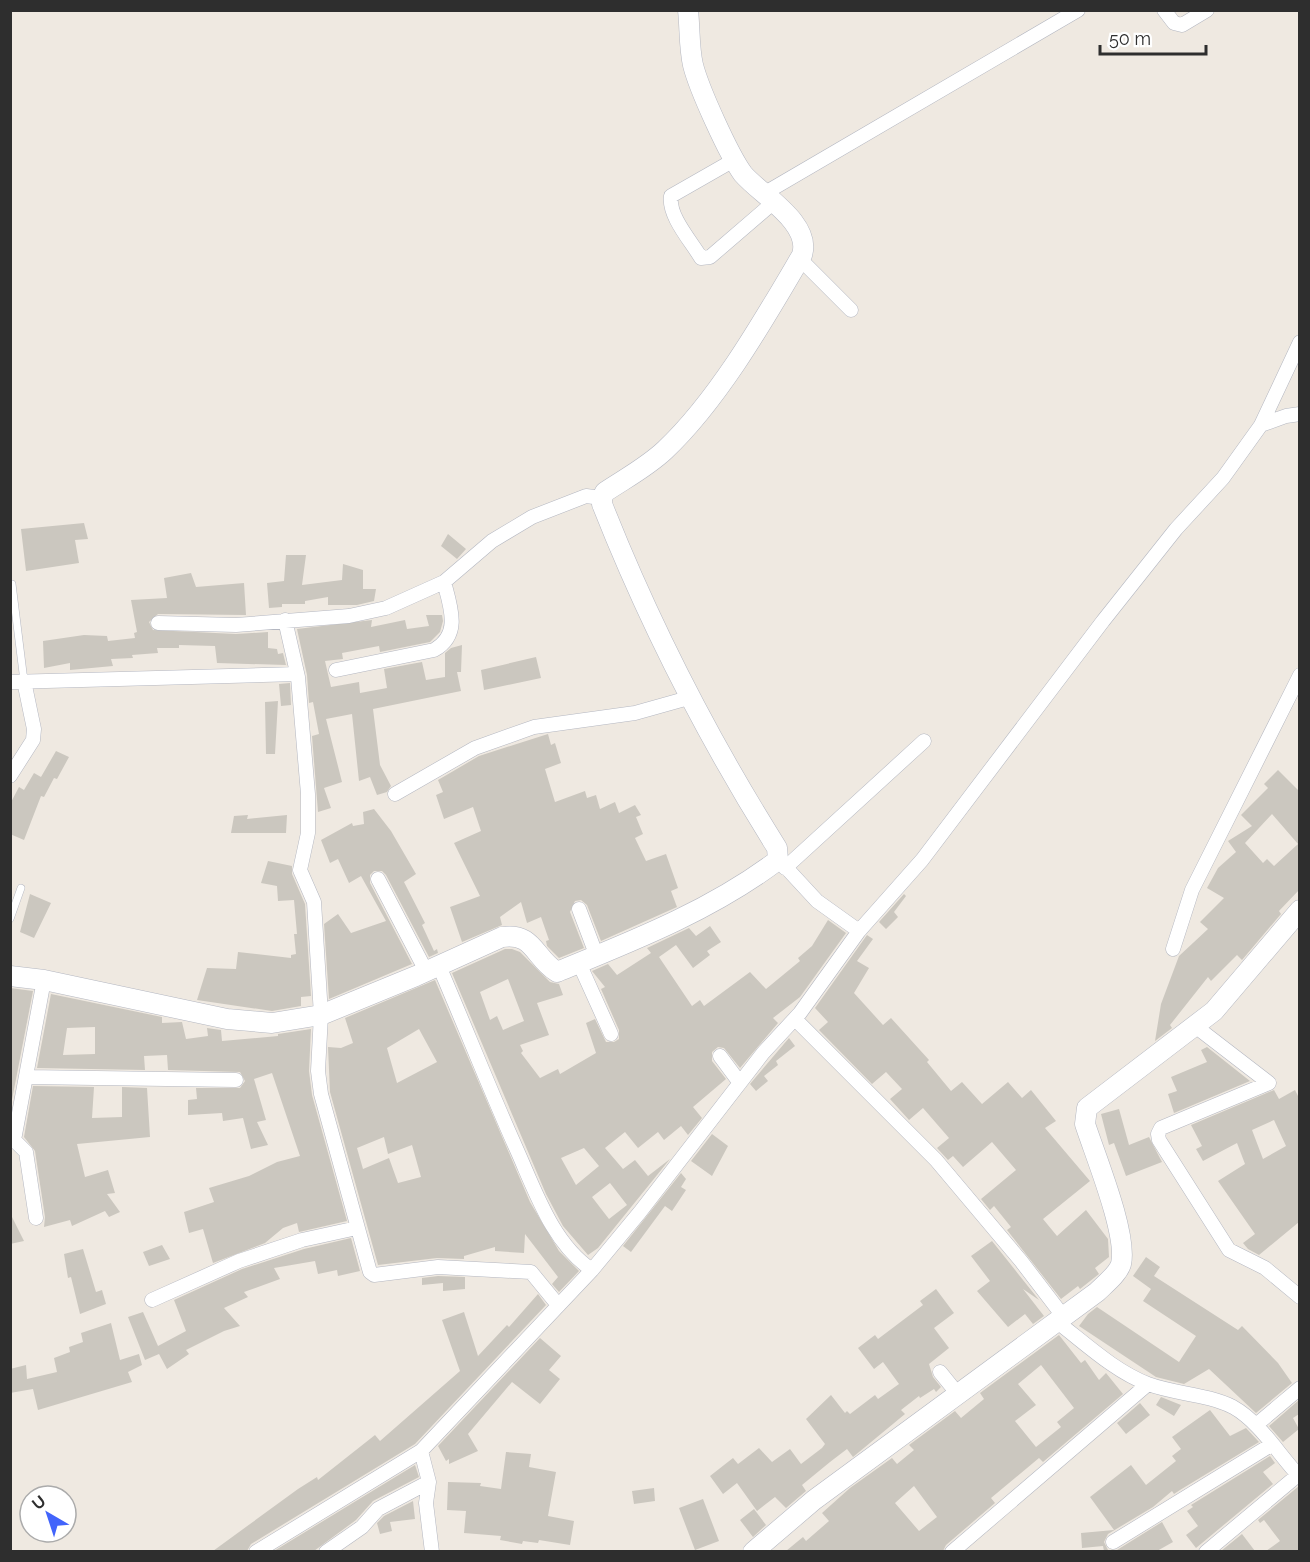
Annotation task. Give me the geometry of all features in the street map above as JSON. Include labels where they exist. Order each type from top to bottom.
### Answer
[{"type":"street","points":[[158,623],[236,625],[375,611],[411,599],[449,577],[507,531],[567,503],[586,496],[599,497],[652,461],[691,421],[752,339],[800,259],[805,245],[803,237],[770,198],[753,184],[734,160],[693,65],[688,10]]},
{"type":"street","points":[[734,160],[671,196],[670,203],[675,215],[701,258],[710,257],[770,198],[1078,10]]},
{"type":"street","points":[[1164,10],[1174,23],[1182,25],[1207,10]]},
{"type":"street","points":[[800,259],[851,310]]},
{"type":"street","points":[[256,1551],[421,1451],[592,1270],[740,1083],[795,1018],[859,931],[922,860],[1110,612],[1176,529],[1223,478],[1261,425],[1299,342]]},
{"type":"street","points":[[1261,425],[1299,414]]},
{"type":"street","points":[[599,497],[654,624],[735,778],[777,848],[782,864],[817,901],[859,931]]},
{"type":"street","points":[[336,670],[434,650],[445,644],[451,634],[449,577]]},
{"type":"street","points":[[285,620],[297,674],[308,794],[308,833],[300,870],[314,902],[321,1015],[318,1071],[321,1094],[370,1272],[374,1275],[438,1267],[523,1270],[537,1276],[558,1305]]},
{"type":"street","points":[[10,776],[33,740],[34,729],[17,682],[297,674]]},
{"type":"street","points":[[1173,949],[1191,890],[1299,675]]},
{"type":"street","points":[[395,794],[475,747],[534,728],[635,713],[692,697]]},
{"type":"street","points":[[10,976],[44,980],[227,1019],[272,1023],[321,1015],[502,937],[513,935],[525,939],[547,966],[557,972],[630,942],[782,864],[924,741]]},
{"type":"street","points":[[378,879],[433,968],[545,1214],[579,1262],[592,1270]]},
{"type":"street","points":[[579,909],[588,959],[611,1034]]},
{"type":"street","points":[[753,1551],[814,1500],[1097,1292],[1121,1266],[1122,1243],[1085,1124],[1087,1108],[1214,1011],[1299,910]]},
{"type":"street","points":[[36,1218],[26,1152],[14,1140],[44,980]]},
{"type":"street","points":[[795,1018],[936,1160],[1021,1261],[1060,1319],[1114,1365],[1148,1384],[1216,1401],[1234,1408],[1256,1425],[1299,1476],[1206,1551]]},
{"type":"street","points":[[1195,1026],[1269,1083],[1161,1128],[1158,1134],[1159,1140],[1229,1250],[1265,1268],[1299,1297]]},
{"type":"street","points":[[720,1056],[740,1083]]},
{"type":"street","points":[[26,1077],[236,1080]]},
{"type":"street","points":[[152,1300],[239,1261],[302,1240],[357,1228]]},
{"type":"street","points":[[940,1372],[957,1393]]},
{"type":"street","points":[[952,1551],[1148,1384]]},
{"type":"street","points":[[1256,1425],[1299,1388]]},
{"type":"street","points":[[1113,1542],[1271,1445]]},
{"type":"street","points":[[421,1451],[429,1482],[426,1503],[432,1551]]},
{"type":"street","points":[[326,1551],[362,1527],[378,1509],[429,1482]]},
{"type":"lane","points":[[12,584],[17,682]]},
{"type":"lane","points":[[10,920],[21,888]]},
{"type":"building","points":[[84,523],[88,539],[75,540],[79,563],[26,571],[21,529]]},
{"type":"building","points":[[448,534],[466,549],[457,559],[441,546]]},
{"type":"building","points":[[286,555],[306,555],[302,585],[342,580],[343,564],[363,570],[363,589],[376,589],[374,601],[357,605],[328,605],[328,597],[305,601],[305,604],[282,604],[282,607],[269,608],[267,583],[284,581]]},
{"type":"building","points":[[191,573],[196,587],[244,583],[246,615],[158,614],[149,622],[153,630],[236,634],[268,632],[268,648],[277,649],[278,654],[283,653],[286,665],[217,663],[215,646],[179,645],[179,648],[157,648],[158,653],[111,659],[113,666],[70,670],[70,663],[44,668],[43,641],[84,635],[107,636],[108,641],[135,638],[134,633],[137,632],[131,600],[167,598],[164,578]]},
{"type":"building","points":[[426,615],[442,615],[443,621],[440,632],[430,642],[380,652],[379,646],[342,653],[343,659],[325,661],[331,687],[359,682],[360,693],[387,688],[384,669],[422,662],[426,680],[445,677],[445,653],[451,648],[462,645],[461,672],[457,672],[461,691],[373,709],[380,765],[391,786],[387,792],[377,795],[370,777],[359,781],[352,714],[326,719],[342,782],[324,788],[331,808],[318,812],[312,736],[319,734],[313,702],[309,703],[307,675],[297,629],[372,620],[371,627],[405,620],[407,629],[429,626]]},
{"type":"building","points":[[536,657],[541,678],[484,690],[481,670]]},
{"type":"building","points":[[290,683],[291,705],[281,706],[279,684]]},
{"type":"building","points":[[278,701],[275,754],[266,754],[265,702]]},
{"type":"building","points":[[548,734],[551,745],[555,743],[561,763],[545,769],[555,802],[585,791],[587,798],[596,795],[600,809],[615,802],[619,813],[635,805],[641,815],[636,817],[643,834],[635,838],[646,861],[666,854],[678,888],[671,891],[677,907],[601,941],[587,905],[581,900],[575,901],[570,912],[584,948],[559,958],[547,946],[546,941],[549,940],[541,917],[527,923],[521,902],[500,917],[502,925],[462,942],[450,907],[480,896],[454,843],[481,831],[473,807],[444,819],[436,795],[443,792],[438,780],[479,756]]},
{"type":"building","points":[[56,751],[69,757],[57,779],[54,778],[44,797],[41,796],[24,840],[10,834],[10,804],[19,787],[24,790],[34,773],[41,777]]},
{"type":"building","points":[[1278,770],[1299,791],[1299,890],[1279,911],[1281,914],[1242,960],[1237,955],[1211,981],[1208,977],[1170,1025],[1172,1028],[1155,1041],[1161,1004],[1179,956],[1208,929],[1200,922],[1224,898],[1207,888],[1218,868],[1236,852],[1228,841],[1252,826],[1241,815],[1268,788],[1264,784]],"holes":[[[1272,814],[1298,844],[1274,866],[1267,859],[1263,863],[1245,843]]]},
{"type":"building","points":[[374,809],[391,831],[416,874],[404,882],[425,923],[422,925],[434,951],[437,949],[438,953],[429,957],[386,875],[382,871],[374,871],[370,875],[370,883],[412,964],[329,999],[324,924],[338,914],[351,933],[386,921],[361,876],[349,883],[338,859],[330,863],[321,840],[352,823],[353,826],[364,824],[363,812]]},
{"type":"building","points":[[248,815],[247,819],[287,815],[286,833],[231,833],[234,816]]},
{"type":"building","points":[[268,861],[292,866],[292,874],[305,904],[311,996],[301,997],[301,1006],[272,1011],[197,1000],[207,968],[236,969],[238,952],[291,958],[291,955],[296,954],[294,900],[278,901],[277,886],[261,883]]},
{"type":"building","points":[[30,894],[51,903],[34,938],[20,932]]},
{"type":"building","points":[[904,894],[906,896],[894,912],[898,917],[886,929],[879,922]]},
{"type":"building","points":[[828,920],[846,933],[800,997],[773,1018],[778,1023],[740,1068],[724,1048],[718,1047],[712,1052],[712,1061],[726,1079],[693,1107],[702,1118],[688,1135],[681,1126],[664,1140],[658,1132],[638,1148],[625,1132],[605,1148],[623,1169],[635,1160],[648,1176],[670,1159],[598,1248],[588,1255],[563,1226],[546,1194],[452,973],[505,949],[512,949],[520,952],[550,982],[559,984],[563,995],[537,1003],[549,1035],[520,1045],[523,1051],[521,1053],[540,1078],[558,1069],[560,1074],[596,1053],[586,1023],[595,1019],[606,1042],[619,1039],[619,1030],[601,989],[605,987],[592,971],[608,964],[617,975],[651,953],[647,948],[689,928],[696,936],[710,926],[721,942],[707,951],[710,955],[693,968],[676,945],[659,957],[692,1006],[700,1000],[704,1006],[750,972],[766,989],[800,961],[798,958],[812,946]],"holes":[[[508,979],[524,1021],[503,1030],[497,1016],[490,1020],[480,992]],[[584,1148],[599,1166],[576,1185],[561,1158]],[[610,1183],[627,1205],[609,1219],[592,1197]]]},
{"type":"building","points":[[867,935],[873,939],[857,961],[869,968],[854,993],[883,1025],[891,1018],[929,1060],[927,1062],[951,1091],[962,1082],[982,1104],[1008,1082],[1022,1098],[1031,1090],[1056,1121],[1045,1128],[1090,1181],[1043,1219],[1057,1236],[1086,1210],[1108,1239],[1109,1257],[1095,1268],[1099,1274],[1080,1289],[1078,1286],[1061,1299],[1007,1230],[1011,1227],[994,1206],[990,1210],[981,1199],[1016,1170],[992,1142],[963,1167],[953,1156],[948,1160],[937,1148],[949,1138],[923,1108],[909,1120],[890,1099],[902,1089],[886,1072],[872,1084],[819,1030],[828,1022],[815,1008]]},
{"type":"building","points":[[435,980],[530,1202],[559,1251],[579,1271],[559,1292],[552,1284],[558,1277],[525,1234],[524,1253],[495,1251],[495,1247],[464,1256],[464,1259],[437,1258],[378,1265],[330,1092],[328,1047],[341,1048],[353,1043],[345,1018]],"holes":[[[419,1029],[437,1062],[397,1083],[387,1048]],[[384,1137],[388,1154],[412,1145],[421,1177],[398,1183],[389,1158],[363,1169],[357,1148]]]},
{"type":"building","points":[[10,988],[33,991],[10,1110]]},
{"type":"building","points":[[51,994],[162,1017],[162,1023],[182,1022],[186,1039],[208,1036],[207,1028],[221,1030],[222,1041],[278,1036],[278,1034],[311,1029],[309,1071],[312,1095],[347,1221],[299,1232],[297,1223],[283,1228],[265,1243],[213,1263],[203,1229],[189,1233],[184,1212],[214,1202],[209,1188],[249,1176],[277,1162],[300,1156],[272,1073],[254,1079],[266,1120],[257,1122],[268,1145],[251,1149],[243,1118],[223,1121],[222,1113],[188,1115],[188,1100],[197,1099],[196,1088],[240,1088],[245,1081],[240,1072],[168,1070],[167,1055],[144,1056],[145,1070],[37,1068]],"holes":[[[95,1027],[95,1054],[63,1055],[67,1028]]]},
{"type":"building","points":[[789,1038],[795,1046],[776,1061],[778,1065],[764,1076],[768,1081],[756,1091],[750,1084]]},
{"type":"building","points":[[1207,1047],[1250,1081],[1174,1113],[1168,1094],[1177,1091],[1171,1077],[1207,1062],[1201,1050]]},
{"type":"building","points":[[33,1086],[94,1087],[92,1118],[122,1117],[122,1087],[147,1088],[150,1137],[77,1144],[85,1177],[108,1170],[115,1193],[107,1194],[120,1212],[109,1217],[105,1211],[72,1226],[70,1220],[44,1227],[45,1217],[35,1151],[24,1137]]},
{"type":"building","points":[[1274,1090],[1279,1099],[1295,1090],[1299,1098],[1299,1222],[1259,1255],[1243,1243],[1255,1234],[1218,1181],[1245,1164],[1237,1143],[1203,1161],[1196,1149],[1202,1146],[1191,1125]],"holes":[[[1274,1120],[1286,1146],[1263,1159],[1252,1130]]]},
{"type":"building","points":[[1119,1109],[1129,1145],[1149,1137],[1162,1162],[1126,1176],[1114,1143],[1109,1145],[1101,1114]]},
{"type":"building","points":[[712,1134],[728,1146],[712,1176],[691,1161]]},
{"type":"building","points":[[681,1173],[686,1179],[681,1187],[686,1190],[672,1211],[665,1206],[631,1252],[623,1246]]},
{"type":"building","points":[[10,1213],[24,1241],[10,1244]]},
{"type":"building","points":[[351,1238],[360,1271],[338,1276],[337,1270],[318,1274],[315,1261],[274,1268],[280,1279],[244,1292],[248,1297],[224,1308],[240,1326],[224,1331],[186,1350],[189,1354],[167,1369],[159,1354],[145,1360],[128,1317],[143,1312],[158,1346],[186,1331],[174,1300],[242,1269],[304,1249]]},
{"type":"building","points":[[992,1241],[1039,1300],[1023,1289],[1044,1316],[1033,1324],[1025,1314],[1008,1327],[977,1291],[990,1281],[971,1256]]},
{"type":"building","points":[[162,1245],[170,1259],[149,1266],[143,1252]]},
{"type":"building","points":[[83,1249],[96,1292],[102,1290],[106,1304],[80,1314],[71,1277],[68,1278],[64,1254]]},
{"type":"building","points":[[1146,1257],[1160,1267],[1154,1276],[1238,1330],[1242,1326],[1278,1363],[1292,1383],[1256,1413],[1209,1369],[1184,1384],[1156,1377],[1079,1326],[1097,1307],[1179,1362],[1196,1336],[1143,1301],[1151,1289],[1133,1276]]},
{"type":"building","points":[[465,1277],[465,1289],[443,1291],[443,1283],[422,1285],[422,1278]]},
{"type":"building","points":[[936,1289],[954,1313],[934,1328],[949,1348],[929,1364],[933,1377],[941,1387],[936,1392],[934,1389],[920,1398],[919,1396],[901,1410],[905,1414],[853,1457],[847,1449],[830,1462],[802,1485],[806,1491],[786,1508],[775,1497],[757,1511],[737,1483],[723,1494],[710,1476],[733,1458],[738,1464],[759,1448],[772,1462],[790,1449],[801,1464],[822,1448],[825,1444],[806,1419],[831,1395],[845,1413],[847,1411],[850,1414],[875,1395],[878,1399],[899,1384],[883,1362],[874,1369],[858,1348],[875,1335],[878,1339],[923,1305],[920,1301]]},
{"type":"building","points":[[538,1294],[546,1305],[415,1444],[251,1544],[247,1551],[213,1551],[298,1489],[317,1477],[318,1480],[375,1435],[380,1441],[460,1371],[442,1320],[464,1312],[478,1356],[507,1325],[509,1327]]},
{"type":"building","points":[[111,1323],[120,1360],[139,1354],[142,1365],[128,1372],[132,1382],[38,1410],[33,1389],[10,1393],[10,1369],[26,1365],[27,1379],[57,1372],[54,1358],[70,1352],[69,1347],[83,1342],[81,1333]]},
{"type":"building","points":[[1059,1335],[1081,1363],[1085,1360],[1099,1380],[1106,1373],[1123,1394],[1043,1462],[1039,1458],[991,1498],[995,1503],[946,1545],[943,1551],[786,1551],[803,1537],[806,1541],[829,1521],[822,1513],[850,1488],[892,1458],[897,1464],[914,1450],[909,1445],[955,1411],[961,1418],[984,1399],[980,1393]],"holes":[[[1041,1365],[1074,1408],[1057,1422],[1061,1427],[1036,1447],[1015,1421],[1036,1405],[1018,1384]],[[914,1486],[937,1517],[919,1531],[895,1503]]]},
{"type":"building","points":[[540,1338],[561,1356],[549,1370],[560,1379],[540,1404],[512,1382],[468,1434],[478,1451],[449,1464],[449,1459],[446,1461],[438,1446]]},
{"type":"building","points":[[1161,1397],[1181,1405],[1174,1416],[1156,1405]]},
{"type":"building","points":[[1299,1400],[1299,1414],[1293,1418],[1299,1429],[1283,1442],[1269,1426]]},
{"type":"building","points":[[1140,1403],[1150,1415],[1126,1434],[1117,1423]]},
{"type":"building","points":[[1210,1410],[1230,1436],[1246,1428],[1259,1442],[1174,1494],[1172,1491],[1153,1507],[1108,1534],[1104,1542],[1108,1550],[1117,1550],[1162,1522],[1173,1542],[1157,1551],[1104,1551],[1103,1546],[1082,1548],[1081,1533],[1114,1530],[1090,1497],[1131,1465],[1146,1485],[1176,1461],[1172,1456],[1181,1449],[1172,1437]]},
{"type":"building","points":[[506,1452],[531,1454],[529,1467],[556,1472],[548,1516],[574,1521],[570,1545],[539,1540],[538,1543],[523,1541],[522,1544],[500,1540],[501,1536],[464,1533],[466,1511],[447,1510],[448,1482],[481,1483],[480,1486],[501,1489]]},
{"type":"building","points":[[1270,1456],[1275,1463],[1263,1472],[1273,1484],[1196,1548],[1186,1535],[1198,1526],[1187,1511],[1193,1507],[1191,1505]]},
{"type":"building","points":[[415,1465],[419,1477],[373,1501],[356,1520],[314,1551],[274,1551]]},
{"type":"building","points":[[1299,1486],[1299,1551],[1266,1551],[1280,1541],[1264,1520],[1260,1523],[1258,1520]]},
{"type":"building","points":[[654,1488],[655,1501],[634,1504],[632,1491]]},
{"type":"building","points":[[703,1499],[719,1541],[695,1550],[679,1508]]},
{"type":"building","points":[[413,1501],[415,1519],[390,1522],[392,1531],[380,1534],[377,1523],[384,1516]]},
{"type":"building","points":[[754,1509],[766,1525],[753,1537],[740,1520]]},
{"type":"building","points":[[1242,1534],[1255,1551],[1221,1551]]}]
